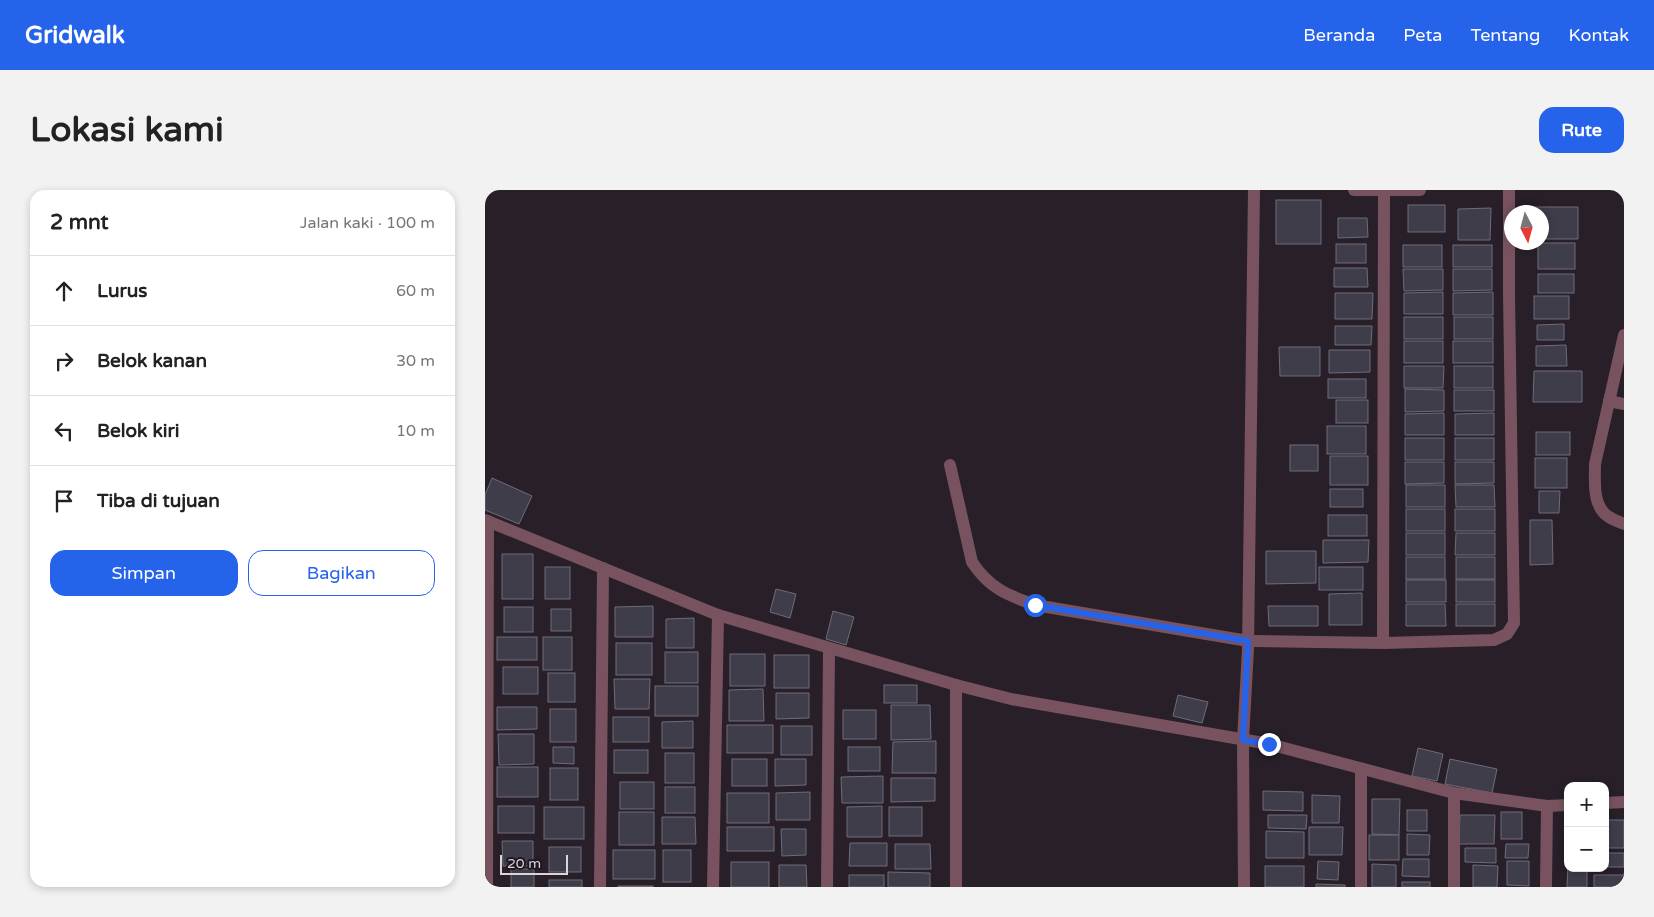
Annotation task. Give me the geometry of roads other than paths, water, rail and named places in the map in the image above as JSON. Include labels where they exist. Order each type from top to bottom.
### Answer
[{"type":"street","points":[[1244,887],[1244,736],[1248,645],[1253,190]]},
{"type":"street","points":[[1354,190],[1420,190]]},
{"type":"street","points":[[1383,643],[1384,190]]},
{"type":"street","points":[[951,465],[972,562],[981,575],[994,587],[1012,597],[1035,605],[1248,645],[1494,640],[1507,634],[1514,623],[1509,190]]},
{"type":"street","points":[[1624,335],[1595,464],[1595,485],[1599,506],[1607,517],[1624,524]]},
{"type":"street","points":[[1609,401],[1624,404]]},
{"type":"street","points":[[487,887],[487,521],[718,615],[956,685],[1011,699],[1244,736],[1315,755],[1361,770],[1404,779],[1454,794],[1547,806],[1564,805]]},
{"type":"street","points":[[600,887],[603,568]]},
{"type":"street","points":[[713,887],[718,615]]},
{"type":"street","points":[[827,887],[829,648]]},
{"type":"street","points":[[956,685],[957,887]]},
{"type":"street","points":[[1361,770],[1361,887]]},
{"type":"street","points":[[1454,794],[1454,887]]},
{"type":"street","points":[[1609,803],[1624,802]]},
{"type":"street","points":[[1546,887],[1547,806]]}]
